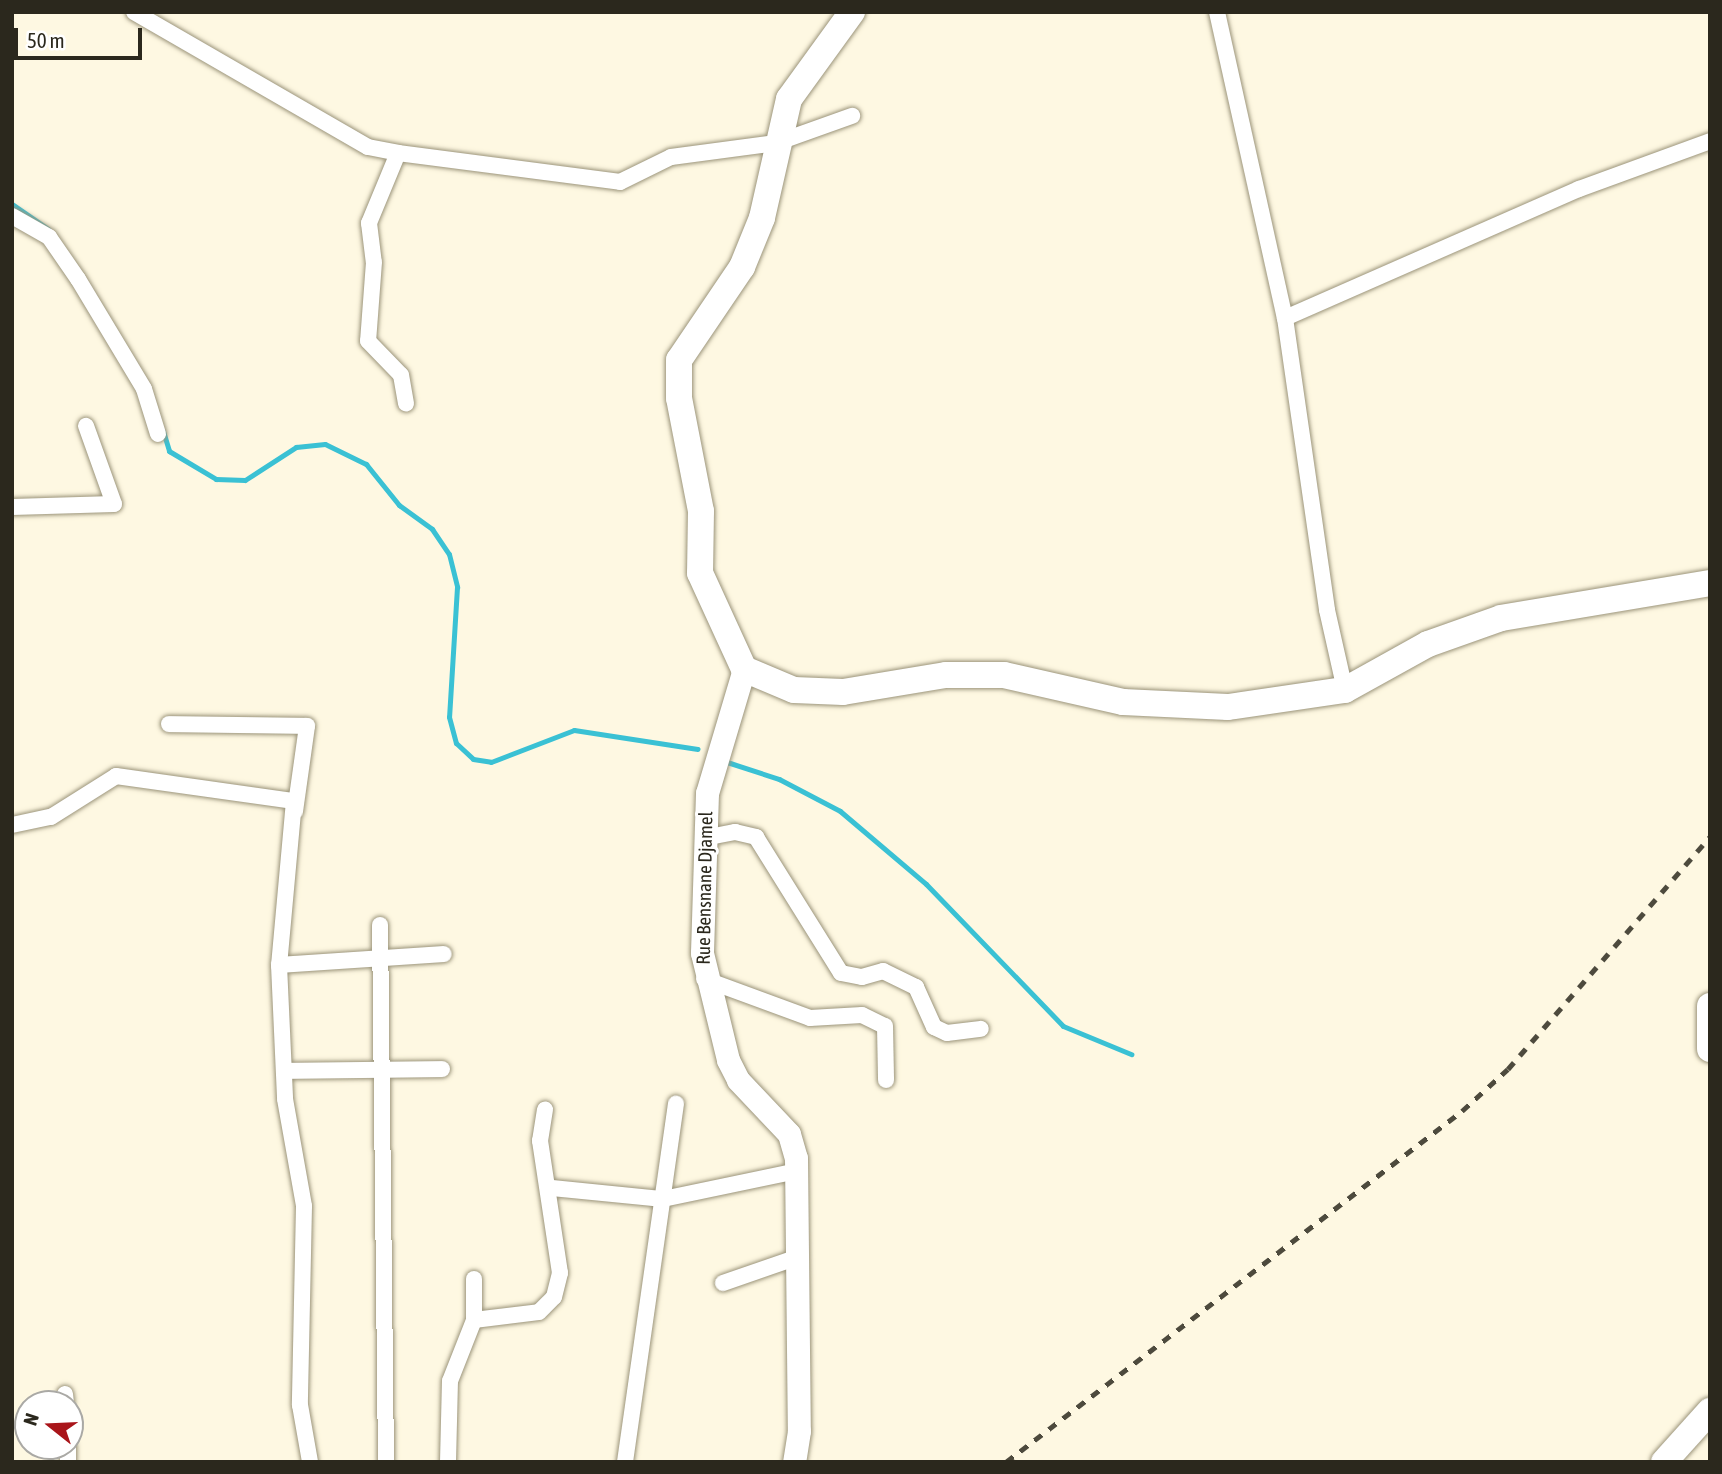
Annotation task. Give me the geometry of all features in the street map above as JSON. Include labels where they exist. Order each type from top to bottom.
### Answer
[{"type":"main road","points":[[852,12],[789,99],[776,143],[762,218],[743,267],[679,360],[679,398],[701,511],[700,573],[744,669],[794,690],[842,692],[946,675],[1004,675],[1123,702],[1228,708],[1345,690],[1428,644],[1501,618],[1710,583]]},
{"type":"main road","points":[[1662,591],[1710,569]]},
{"type":"main road","name":"Rue Bensnane Djamel","points":[[744,669],[715,753],[704,838],[704,979],[728,1060],[738,1080],[789,1134],[797,1171],[795,1258],[799,1431],[794,1462]]},
{"type":"main road","points":[[1710,1006],[1710,1049]]},
{"type":"main road","points":[[1664,1462],[1710,1411]]},
{"type":"street","points":[[134,12],[368,147],[398,153],[620,181],[671,157],[776,143],[852,116]]},
{"type":"street","points":[[1217,12],[1285,318],[1326,610],[1345,690]]},
{"type":"street","points":[[1285,318],[1579,189],[1710,141]]},
{"type":"street","points":[[398,153],[369,223],[374,262],[368,341],[401,375],[406,404]]},
{"type":"street","points":[[12,216],[49,237],[78,279],[144,388],[158,434]]},
{"type":"street","points":[[12,507],[114,504],[86,426]]},
{"type":"street","points":[[169,724],[307,726],[279,965],[284,1071],[304,1206],[299,1391],[310,1462]]},
{"type":"street","points":[[12,825],[51,817],[116,776],[294,802],[294,821]]},
{"type":"street","points":[[704,838],[735,832],[756,838],[841,973],[862,977],[883,971],[916,987],[934,1027],[947,1033],[981,1029]]},
{"type":"street","points":[[380,925],[386,1462]]},
{"type":"street","points":[[279,965],[444,954]]},
{"type":"street","points":[[704,979],[810,1018],[862,1015],[885,1026],[886,1080]]},
{"type":"street","points":[[284,1071],[442,1069]]},
{"type":"street","points":[[625,1462],[677,1104]]},
{"type":"street","points":[[474,1320],[539,1312],[554,1297],[560,1273],[552,1188],[540,1141],[545,1109]]},
{"type":"street","points":[[552,1188],[663,1199],[797,1171]]},
{"type":"street","points":[[723,1283],[795,1258]]},
{"type":"street","points":[[448,1462],[450,1381],[474,1320],[474,1279]]},
{"type":"waterway","points":[[12,204],[48,229]]},
{"type":"waterway","points":[[163,431],[169,451],[216,479],[245,480],[296,447],[325,444],[366,464],[399,505],[432,529],[449,554],[457,587],[449,717],[456,743],[473,759],[491,762],[574,730],[698,749]]},
{"type":"waterway","points":[[727,762],[779,779],[840,811],[926,884],[1063,1026],[1131,1054]]},
{"type":"railway","points":[[1006,1462],[1462,1111],[1508,1069],[1710,837]]}]
